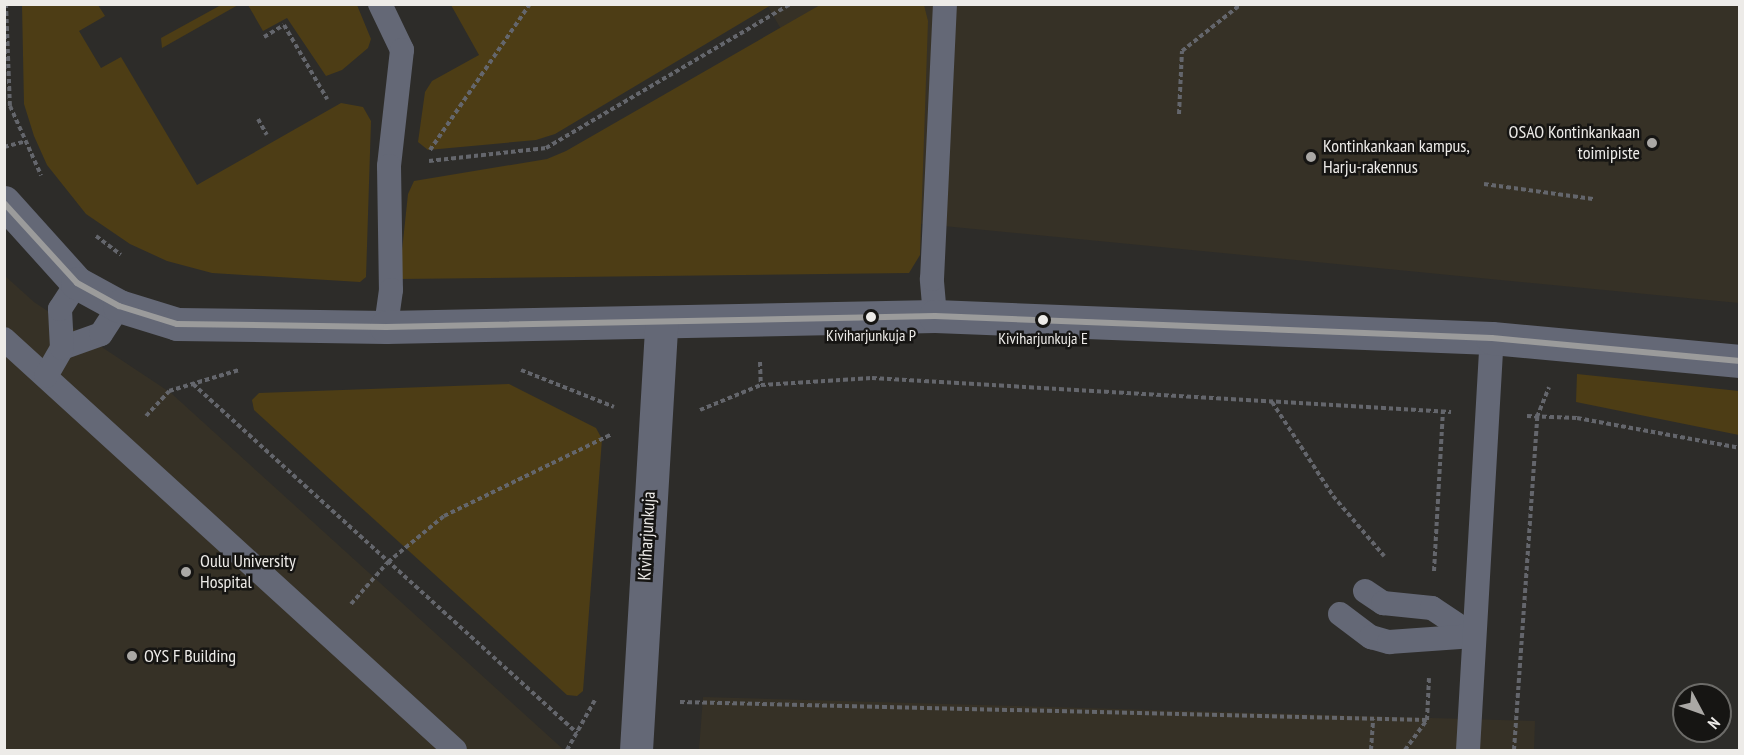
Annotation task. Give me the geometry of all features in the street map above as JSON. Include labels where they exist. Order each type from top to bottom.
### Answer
[{"type":"street","points":[[4,202],[77,282],[119,306],[177,324],[386,327],[935,316],[1492,338],[1740,362]]},
{"type":"street","name":"Kiviharjunkuja","points":[[636,750],[653,407],[661,323]]},
{"type":"lane","points":[[380,4],[402,50],[389,166],[391,290],[386,327]]},
{"type":"lane","points":[[935,316],[932,279],[945,4]]},
{"type":"lane","points":[[46,376],[62,348],[60,309],[77,282]]},
{"type":"lane","points":[[62,348],[100,334],[119,306]]},
{"type":"lane","points":[[1468,750],[1492,338]]},
{"type":"lane","points":[[4,339],[455,750]]},
{"type":"lane","points":[[1365,591],[1383,603],[1432,609],[1474,636]]},
{"type":"lane","points":[[1340,614],[1371,638],[1389,642],[1474,636]]},
{"type":"path","points":[[6,4],[10,106]]},
{"type":"path","points":[[530,4],[422,162],[546,148],[790,4]]},
{"type":"path","points":[[1179,114],[1182,51],[1240,4]]},
{"type":"path","points":[[264,38],[284,25],[327,99]]},
{"type":"path","points":[[258,118],[267,135]]},
{"type":"path","points":[[4,147],[23,142]]},
{"type":"path","points":[[1484,184],[1593,199]]},
{"type":"path","points":[[1514,750],[1538,417],[1564,344]]},
{"type":"path","points":[[512,366],[612,407],[653,407],[699,411],[761,385],[849,378],[1577,418],[1740,448]]},
{"type":"path","points":[[169,391],[248,370]]},
{"type":"path","points":[[193,384],[576,733],[567,750]]},
{"type":"path","points":[[1272,402],[1333,496],[1390,562]]},
{"type":"path","points":[[388,562],[444,516],[615,432]]},
{"type":"path","points":[[681,702],[1427,720]]},
{"type":"path","points":[[1371,750],[1373,719]]},
{"type":"shaded area","points":[[771,4],[555,134],[536,140],[428,150],[418,142],[425,92],[432,81],[479,55],[451,5]]},
{"type":"shaded area","points":[[22,5],[98,5],[105,16],[79,31],[101,68],[121,57],[197,185],[341,103],[363,107],[371,121],[366,277],[360,282],[212,273],[167,261],[130,244],[86,214],[47,165],[34,136],[24,104]]},
{"type":"shaded area","points":[[221,5],[238,5],[162,48],[161,38]]},
{"type":"shaded area","points":[[248,5],[357,5],[371,39],[368,48],[342,70],[326,76],[287,18],[263,31]]},
{"type":"shaded area","name":"OSAO Kontinkankaan toimipiste","points":[[767,5],[1739,5],[1739,303],[892,221]]},
{"type":"shaded area","points":[[820,5],[924,5],[928,21],[920,255],[909,273],[399,279],[408,194],[414,181],[547,159],[566,151]]},
{"type":"shaded area","name":"Oulu University Hospital","points":[[4,275],[34,302],[171,393],[564,750],[5,750]]},
{"type":"shaded area","points":[[1577,374],[1739,391],[1739,435],[1576,402]]},
{"type":"shaded area","points":[[509,384],[596,428],[602,439],[583,691],[577,696],[567,695],[254,410],[252,400],[259,393]]},
{"type":"shaded area","points":[[703,697],[1535,721],[1534,750],[699,750]]},
{"type":"transit line","points":[[4,203],[77,283],[119,306],[177,324],[386,327],[935,316],[1492,338],[1740,361]]},
{"type":"place","name":"OSAO Kontinkankaan toimipiste","points":[[1652,143]]},
{"type":"place","name":"Kontinkankaan kampus, Harju-rakennus","points":[[1311,157]]},
{"type":"place","name":"Kiviharjunkuja P","points":[[871,317]]},
{"type":"place","name":"Kiviharjunkuja E","points":[[1043,320]]},
{"type":"place","name":"Oulu University Hospital","points":[[186,572]]},
{"type":"place","name":"OYS F Building","points":[[132,656]]}]
